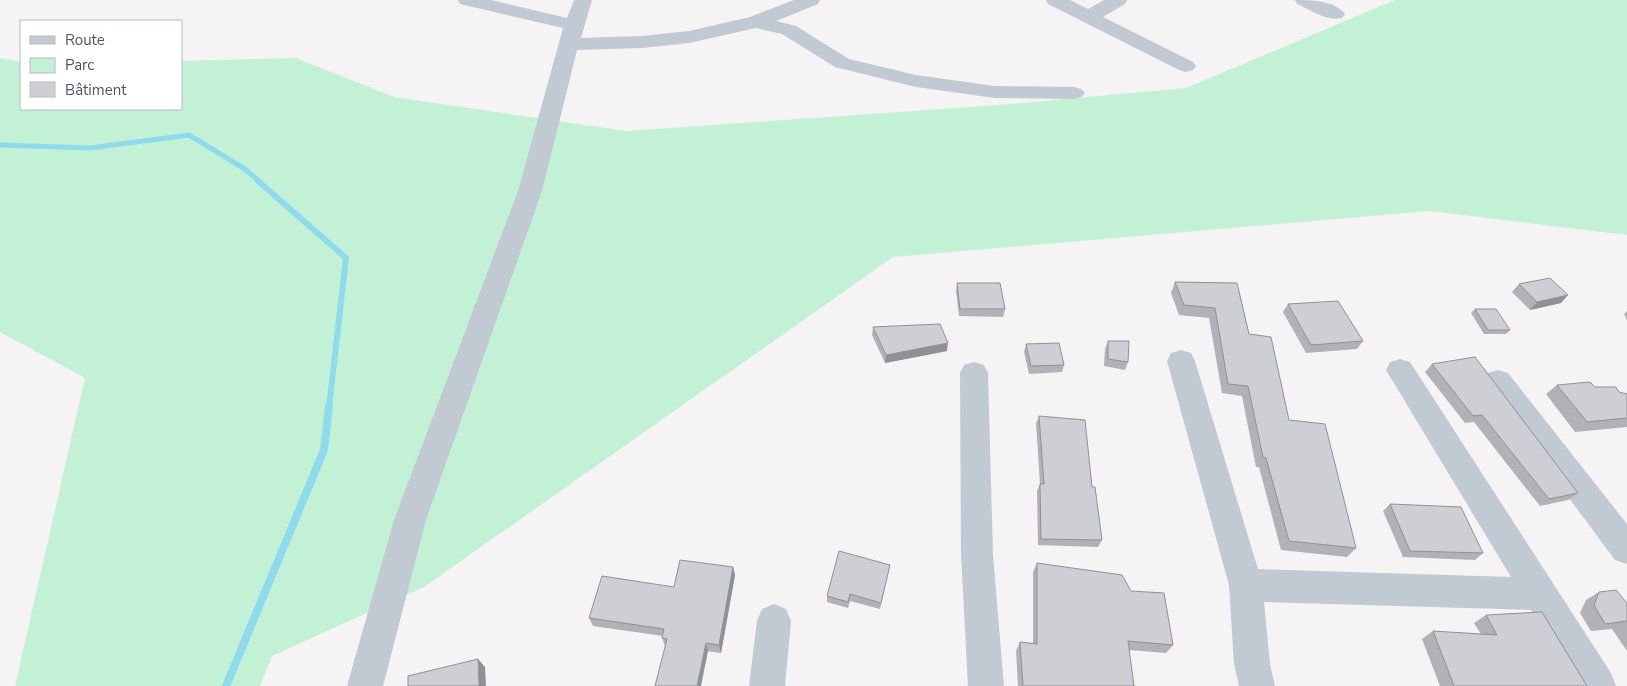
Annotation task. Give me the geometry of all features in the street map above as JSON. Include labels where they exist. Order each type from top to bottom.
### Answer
[{"type":"street","points":[[467,0],[572,35],[642,42],[689,37],[756,22],[811,0]]},
{"type":"street","points":[[365,686],[410,520],[530,192],[583,0]]},
{"type":"street","points":[[1055,0],[1186,66]]},
{"type":"street","points":[[1089,17],[1118,0]]},
{"type":"street","points":[[1304,0],[1335,14]]},
{"type":"street","points":[[756,22],[789,30],[842,62],[916,81],[995,92],[1074,93]]},
{"type":"street","points":[[1181,361],[1246,585],[1252,664],[1257,686]]},
{"type":"street","points":[[1400,370],[1598,686]]},
{"type":"street","points":[[974,374],[977,555],[986,686]]},
{"type":"street","points":[[1498,381],[1627,549]]},
{"type":"street","points":[[1246,585],[1540,594]]},
{"type":"street","points":[[767,686],[774,621]]},
{"type":"green space","points":[[1395,0],[1627,0],[1627,235],[1429,211],[893,257],[424,587],[272,656],[260,686],[15,686],[85,378],[0,332],[0,58],[20,62],[20,110],[182,110],[182,61],[296,58],[394,97],[626,131],[999,105],[1186,88]]},
{"type":"building","points":[[1550,278],[1568,295],[1537,302],[1519,284]]},
{"type":"building","points":[[1175,282],[1237,283],[1249,334],[1271,337],[1289,420],[1325,424],[1356,548],[1289,541],[1266,458],[1263,457],[1248,386],[1228,384],[1215,308],[1184,305]]},
{"type":"building","points":[[957,283],[1000,283],[1005,309],[960,309]]},
{"type":"building","points":[[1338,301],[1363,341],[1311,345],[1288,304]]},
{"type":"building","points":[[1475,309],[1496,309],[1510,330],[1488,330]]},
{"type":"building","points":[[940,324],[948,343],[886,355],[873,327]]},
{"type":"building","points":[[1108,341],[1129,341],[1128,362],[1108,359]]},
{"type":"building","points":[[1059,343],[1064,365],[1031,366],[1026,344]]},
{"type":"building","points":[[1475,357],[1578,493],[1549,499],[1482,415],[1473,416],[1432,364]]},
{"type":"building","points":[[1590,382],[1595,387],[1616,387],[1619,392],[1627,394],[1627,418],[1587,422],[1557,385]]},
{"type":"building","points":[[1039,416],[1085,420],[1092,487],[1095,487],[1102,540],[1041,539],[1040,484],[1044,484]]},
{"type":"building","points":[[1390,504],[1461,507],[1483,553],[1410,551]]},
{"type":"building","points":[[839,551],[890,565],[881,603],[850,594],[848,602],[827,596]]},
{"type":"building","points":[[680,560],[733,567],[719,645],[706,643],[697,686],[655,686],[667,639],[662,638],[664,629],[589,618],[602,576],[674,587]]},
{"type":"building","points":[[1037,563],[1122,575],[1131,591],[1164,593],[1173,645],[1128,641],[1134,686],[1023,686],[1020,642],[1037,644]]},
{"type":"building","points":[[1616,590],[1627,603],[1627,621],[1605,624],[1594,605],[1599,592]]},
{"type":"building","points":[[1542,612],[1587,686],[1454,686],[1433,631],[1497,635],[1486,615]]},
{"type":"building","points":[[478,659],[479,686],[408,686],[408,676]]},
{"type":"waterway","points":[[0,145],[90,148],[189,135],[245,169],[260,182]]},
{"type":"waterway","points":[[258,181],[346,258],[329,407]]},
{"type":"waterway","points":[[226,686],[324,450],[329,406]]}]
